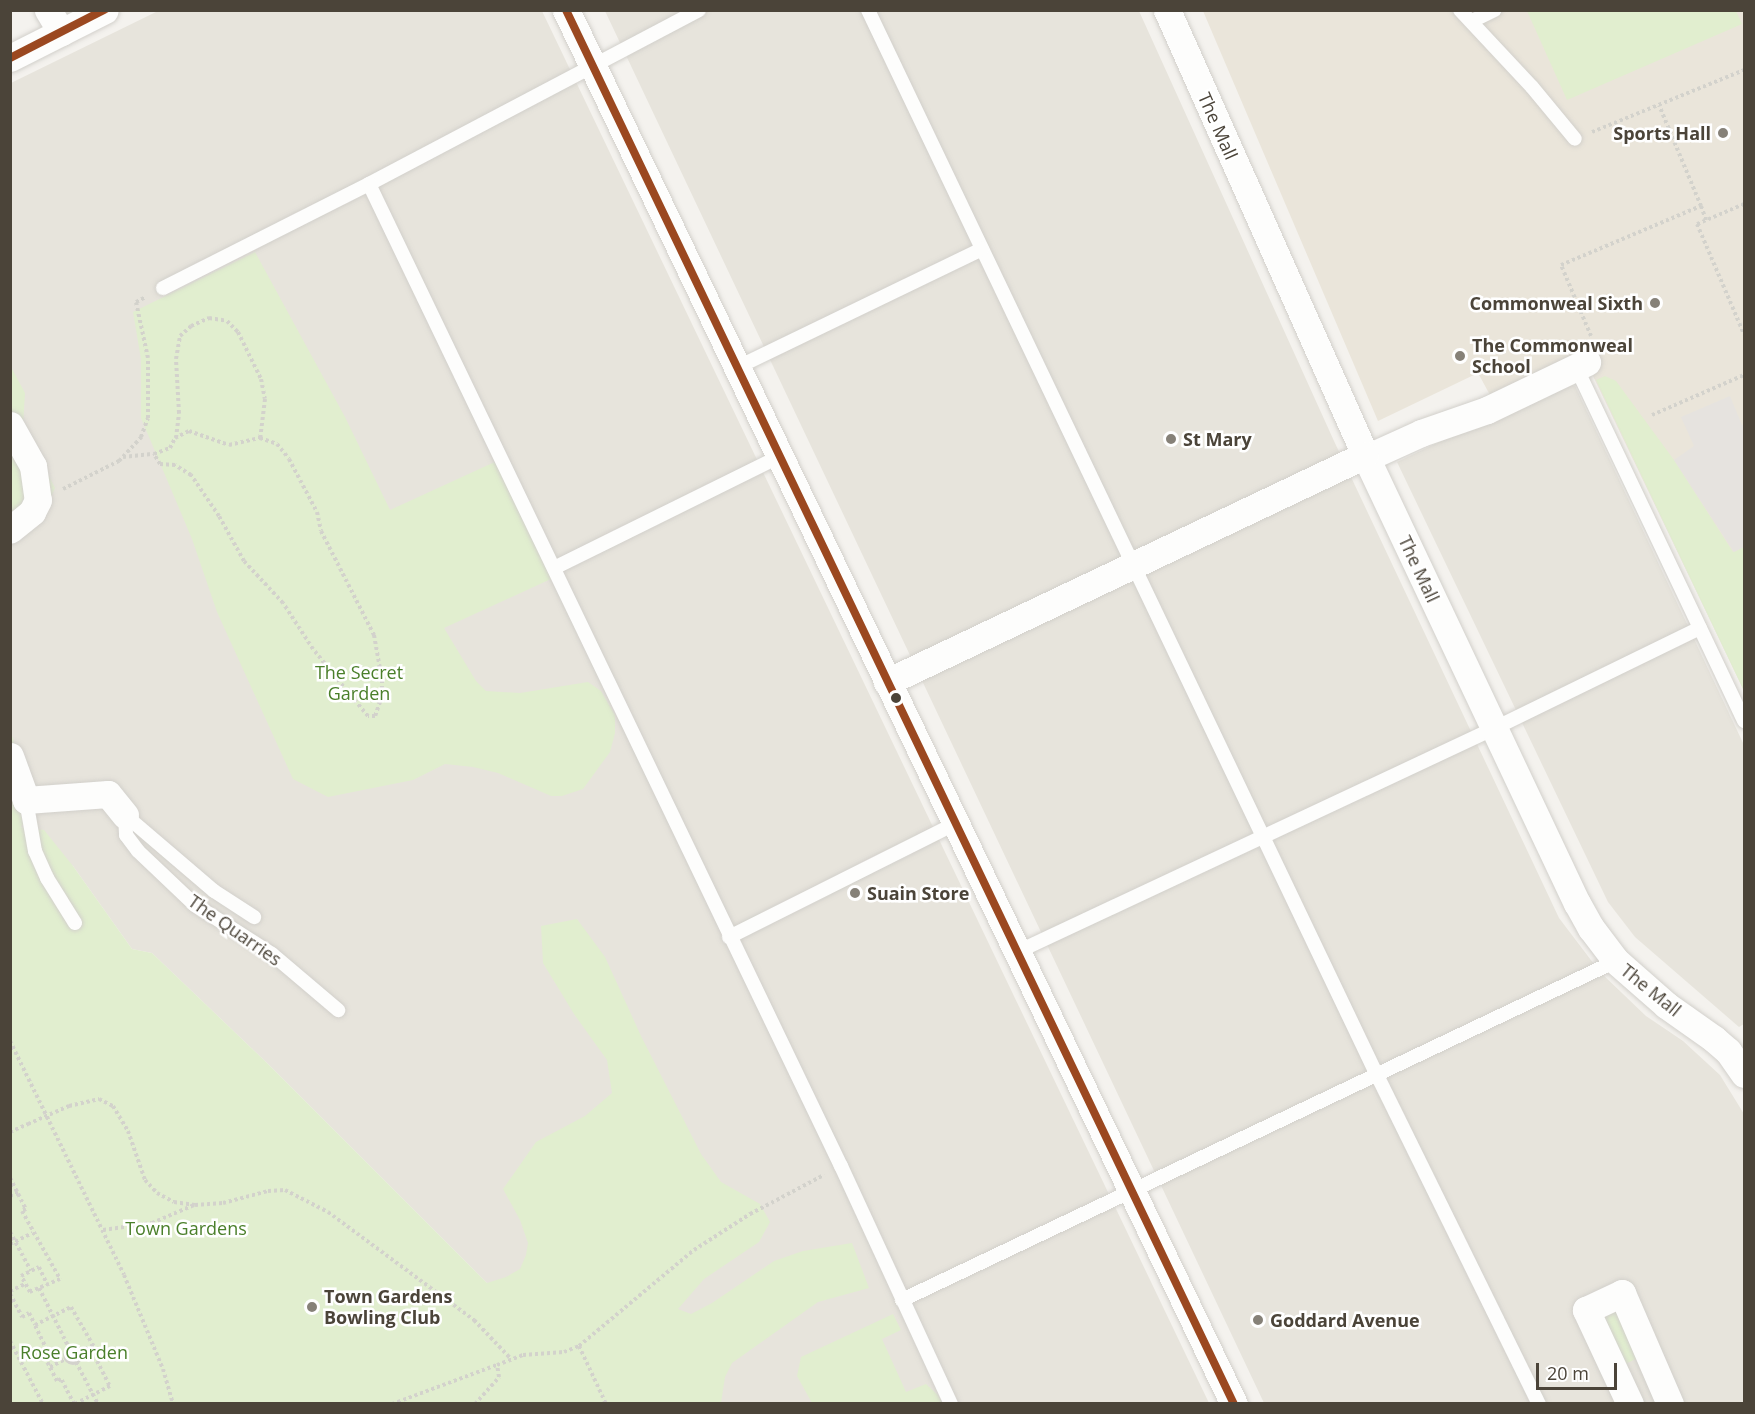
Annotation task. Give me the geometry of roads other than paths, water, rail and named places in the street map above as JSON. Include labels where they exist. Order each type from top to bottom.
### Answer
[{"type":"street","points":[[10,58],[55,21],[105,10]]},
{"type":"street","points":[[566,10],[1234,1404]]},
{"type":"street","name":"The Mall","points":[[1167,10],[1365,457],[1577,903],[1591,928],[1616,961],[1666,1005],[1736,1047],[1744,1074]]},
{"type":"street","points":[[887,682],[1365,457],[1421,433],[1487,410],[1585,356]]},
{"type":"street","points":[[10,425],[33,466],[38,500],[32,512],[10,530]]},
{"type":"street","points":[[10,756],[26,800]]},
{"type":"street","name":"The Quarries","points":[[26,800],[108,794],[125,815]]},
{"type":"street","points":[[1630,1404],[1586,1310],[1622,1293],[1671,1404]]},
{"type":"lane","points":[[163,288],[369,184],[699,10]]},
{"type":"lane","points":[[868,10],[1377,1075],[1539,1404]]},
{"type":"lane","points":[[1460,10],[1532,87],[1575,139]]},
{"type":"lane","points":[[1472,21],[1495,10]]},
{"type":"lane","points":[[369,184],[841,1166],[951,1404]]},
{"type":"lane","points":[[736,368],[982,249]]},
{"type":"lane","points":[[1585,356],[1700,628],[1744,721]]},
{"type":"lane","points":[[554,568],[779,457]]},
{"type":"lane","points":[[1017,952],[1495,728],[1700,628]]},
{"type":"lane","points":[[26,800],[35,851],[47,878],[75,923]]},
{"type":"lane","name":"The Quarries","points":[[125,815],[213,891],[254,917]]},
{"type":"lane","name":"The Quarries","points":[[125,815],[126,835],[138,851],[195,905],[272,954],[338,1010]]},
{"type":"lane","points":[[729,937],[955,824]]},
{"type":"lane","points":[[902,1300],[1616,961]]},
{"type":"place","name":"Sports Hall","points":[[1723,133]]},
{"type":"place","name":"Commonweal Sixth","points":[[1655,303]]},
{"type":"place","name":"The Commonweal School","points":[[1460,356]]},
{"type":"place","name":"St Mary","points":[[1171,439]]},
{"type":"place","name":"Suain Store","points":[[855,893]]},
{"type":"place","name":"Town Gardens Bowling Club","points":[[312,1307]]},
{"type":"place","name":"Goddard Avenue","points":[[1258,1320]]},
{"type":"park label","name":"The Secret Garden","points":[[359,683]]},
{"type":"park label","name":"Town Gardens","points":[[186,1228]]},
{"type":"park label","name":"Rose Garden","points":[[74,1352]]}]
